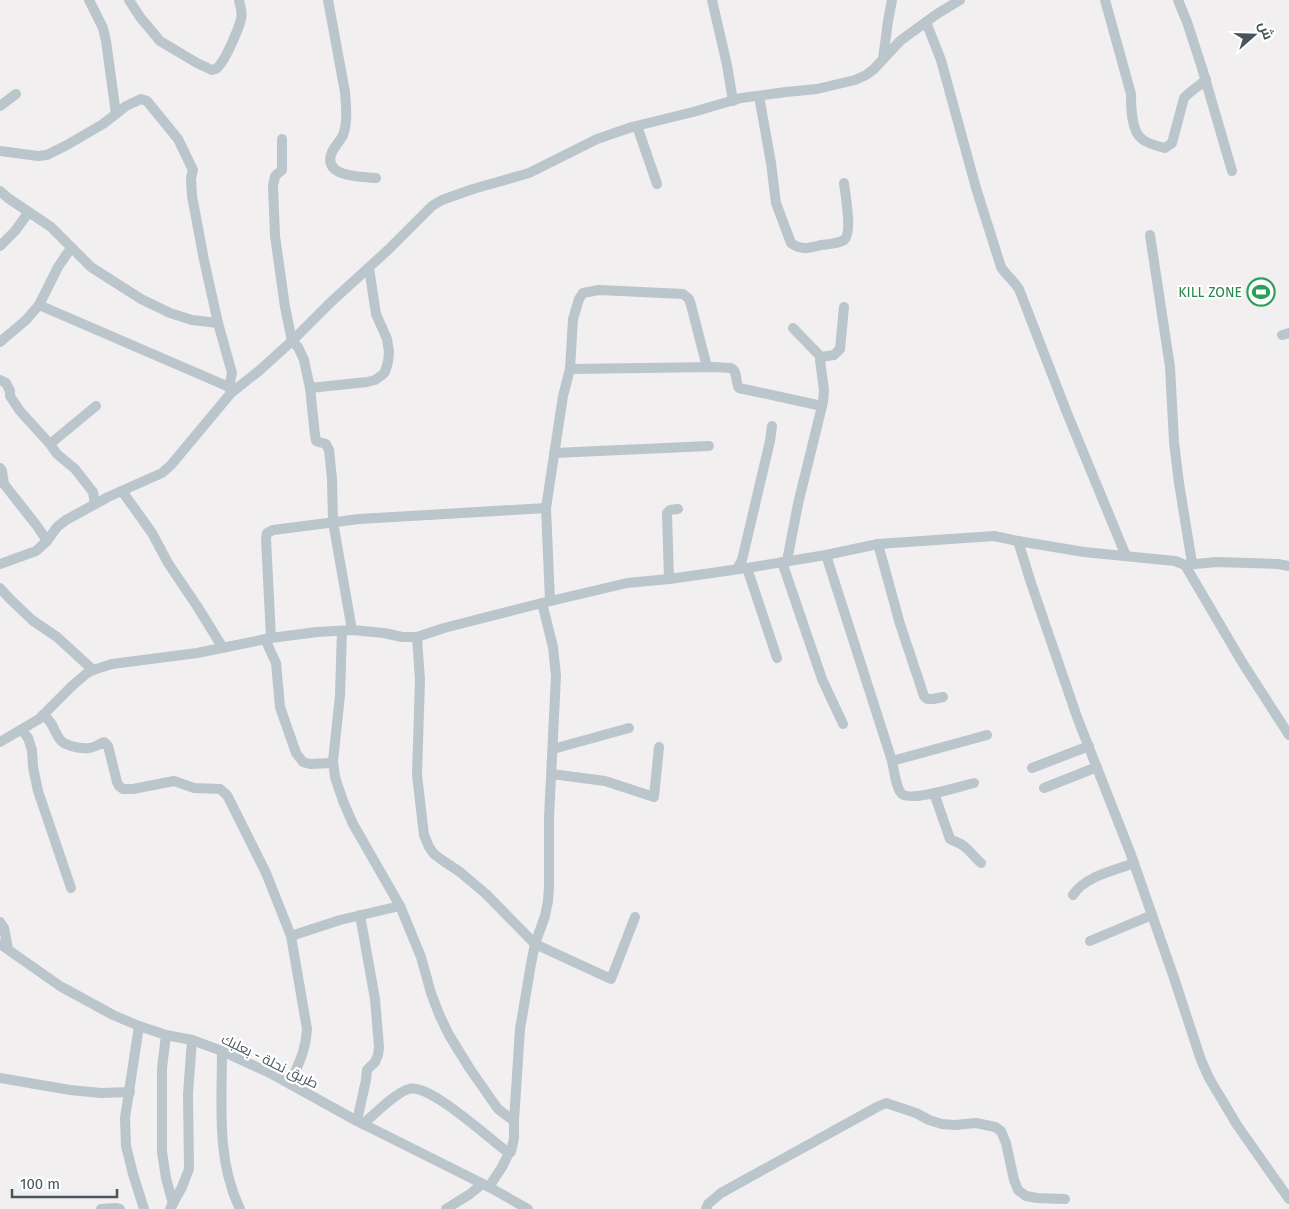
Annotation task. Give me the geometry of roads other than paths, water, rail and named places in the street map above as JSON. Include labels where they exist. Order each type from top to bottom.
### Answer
[{"type":"street","points":[[89,0],[106,40],[116,114]]},
{"type":"street","points":[[129,0],[160,41],[212,70],[221,63],[241,19],[242,13],[238,0]]},
{"type":"street","points":[[328,0],[346,105],[344,130],[331,154],[330,160],[338,172],[350,176],[376,178]]},
{"type":"street","points":[[712,0],[733,100]]},
{"type":"street","points":[[884,59],[892,0]]},
{"type":"street","points":[[0,564],[36,551],[47,541],[57,527],[66,520],[171,466],[230,390],[260,370],[432,206],[442,200],[529,173],[597,139],[638,126],[733,100],[817,89],[855,80],[866,75],[900,41],[960,0]]},
{"type":"street","points":[[1104,0],[1129,87],[1134,126],[1141,139],[1165,148],[1172,144],[1184,98],[1206,79]]},
{"type":"street","points":[[1178,0],[1206,79],[1232,171]]},
{"type":"street","points":[[926,22],[941,60],[998,260],[1004,273],[1019,289],[1126,556]]},
{"type":"street","points":[[0,106],[16,94]]},
{"type":"street","points":[[759,96],[776,203],[792,243],[802,249],[845,240],[849,228],[844,183]]},
{"type":"street","points":[[0,151],[38,156],[47,154],[67,145],[103,124],[135,101],[147,101],[178,139],[193,170],[191,178],[192,196],[218,323],[232,374],[230,390]]},
{"type":"street","points":[[638,126],[656,184]]},
{"type":"street","points":[[282,140],[282,170],[274,178],[276,236],[285,307],[292,341],[298,347],[304,360],[310,388],[314,435],[316,441],[326,444],[329,450],[333,522],[347,631],[333,763],[335,777],[353,824],[400,906],[421,957],[439,1014],[470,1069],[498,1109],[514,1121]]},
{"type":"street","points":[[0,191],[28,213],[51,227],[91,266],[141,299],[192,320],[218,323]]},
{"type":"street","points":[[0,246],[15,231],[28,213]]},
{"type":"street","points":[[1150,235],[1170,367],[1174,442],[1188,564],[1242,662],[1289,735]]},
{"type":"street","points":[[0,342],[26,320],[39,305],[58,267],[71,248]]},
{"type":"street","points":[[310,388],[367,382],[375,380],[385,372],[388,362],[389,345],[376,314],[369,268]]},
{"type":"street","points":[[446,1209],[486,1185],[502,1166],[514,1144],[520,1029],[535,944],[548,901],[556,676],[546,602],[546,508],[563,396],[570,369],[573,319],[579,299],[583,293],[599,290],[683,294],[692,305],[707,367]]},
{"type":"street","points":[[39,305],[230,390]]},
{"type":"street","points":[[821,357],[834,355],[840,350],[844,307]]},
{"type":"street","points":[[793,328],[821,357]]},
{"type":"street","points":[[821,357],[824,390],[822,406],[785,561],[822,679],[843,724]]},
{"type":"street","points":[[570,369],[733,368],[736,384],[739,388],[822,406]]},
{"type":"street","points":[[0,380],[6,383],[10,396],[20,411],[57,454],[75,469],[94,492],[95,504]]},
{"type":"street","points":[[50,444],[96,406]]},
{"type":"street","points":[[772,426],[741,564],[777,658]]},
{"type":"street","points":[[554,452],[709,446]]},
{"type":"street","points":[[0,468],[4,484],[47,541]]},
{"type":"street","points":[[122,491],[152,533],[168,564],[197,606],[222,648]]},
{"type":"street","points":[[333,763],[310,764],[303,762],[296,754],[280,707],[276,663],[268,639],[267,533],[278,528],[359,519],[546,508]]},
{"type":"street","points":[[669,580],[667,514],[670,510],[678,509]]},
{"type":"street","points":[[0,742],[39,719],[86,674],[112,664],[317,632],[347,631],[416,637],[546,602],[627,584],[742,569],[878,544],[994,536],[1084,552],[1188,564],[1217,562],[1289,566]]},
{"type":"street","points":[[1018,541],[1078,718],[1134,863],[1173,975],[1197,1052],[1209,1078],[1237,1125],[1289,1199]]},
{"type":"street","points":[[878,544],[900,624],[924,696],[929,700],[943,697]]},
{"type":"street","points":[[826,555],[892,761],[898,788],[902,794],[913,797],[974,783]]},
{"type":"street","points":[[0,588],[32,620],[57,637],[93,670]]},
{"type":"street","points":[[0,603],[10,599]]},
{"type":"street","points":[[416,637],[420,680],[417,775],[424,835],[434,854],[460,872],[486,894],[535,944],[611,979],[636,917]]},
{"type":"street","points":[[43,715],[50,720],[63,743],[90,748],[104,742],[108,746],[117,782],[123,789],[133,789],[174,781],[194,788],[220,789],[225,792],[266,873],[291,936],[307,1029],[304,1051],[290,1084]]},
{"type":"street","points":[[553,749],[630,728]]},
{"type":"street","points":[[22,730],[28,738],[32,750],[38,791],[71,888]]},
{"type":"street","points":[[892,761],[987,736]]},
{"type":"street","points":[[1032,768],[1089,746]]},
{"type":"street","points":[[552,774],[605,781],[654,797],[659,747]]},
{"type":"street","points":[[1044,788],[1097,767]]},
{"type":"street","points":[[934,793],[950,839],[964,846],[981,863]]},
{"type":"street","points":[[1073,894],[1077,888],[1090,880],[1134,863]]},
{"type":"street","points":[[291,936],[340,920],[400,906]]},
{"type":"street","points":[[360,915],[375,999],[379,1046],[378,1055],[367,1070],[360,1123]]},
{"type":"street","points":[[1090,941],[1152,916]]},
{"type":"street","points":[[0,922],[4,928],[4,946]]},
{"type":"street","name":"طريق نحلة - بعلبك","points":[[4,946],[60,986],[104,1010],[139,1026],[192,1040],[222,1051],[272,1074],[360,1123],[486,1185],[528,1209]]},
{"type":"street","points":[[139,1026],[125,1118],[126,1146],[132,1174],[144,1209]]},
{"type":"street","points":[[166,1034],[162,1068],[162,1152],[172,1206]]},
{"type":"street","points":[[172,1206],[189,1169],[188,1094],[192,1040]]},
{"type":"street","points":[[222,1051],[224,1154],[228,1178],[240,1209]]},
{"type":"street","points":[[0,1078],[70,1090],[101,1093],[130,1092]]},
{"type":"street","points":[[360,1123],[404,1091],[413,1088],[419,1089],[469,1120],[508,1153]]},
{"type":"street","points":[[706,1209],[708,1204],[721,1194],[886,1103],[942,1124],[976,1123],[995,1127],[1001,1131],[1006,1143],[1018,1190],[1026,1196],[1065,1199]]},
{"type":"street","points":[[101,1209],[120,1209]]},
{"type":"place","name":"KILL ZONE","points":[[1261,292]]}]
